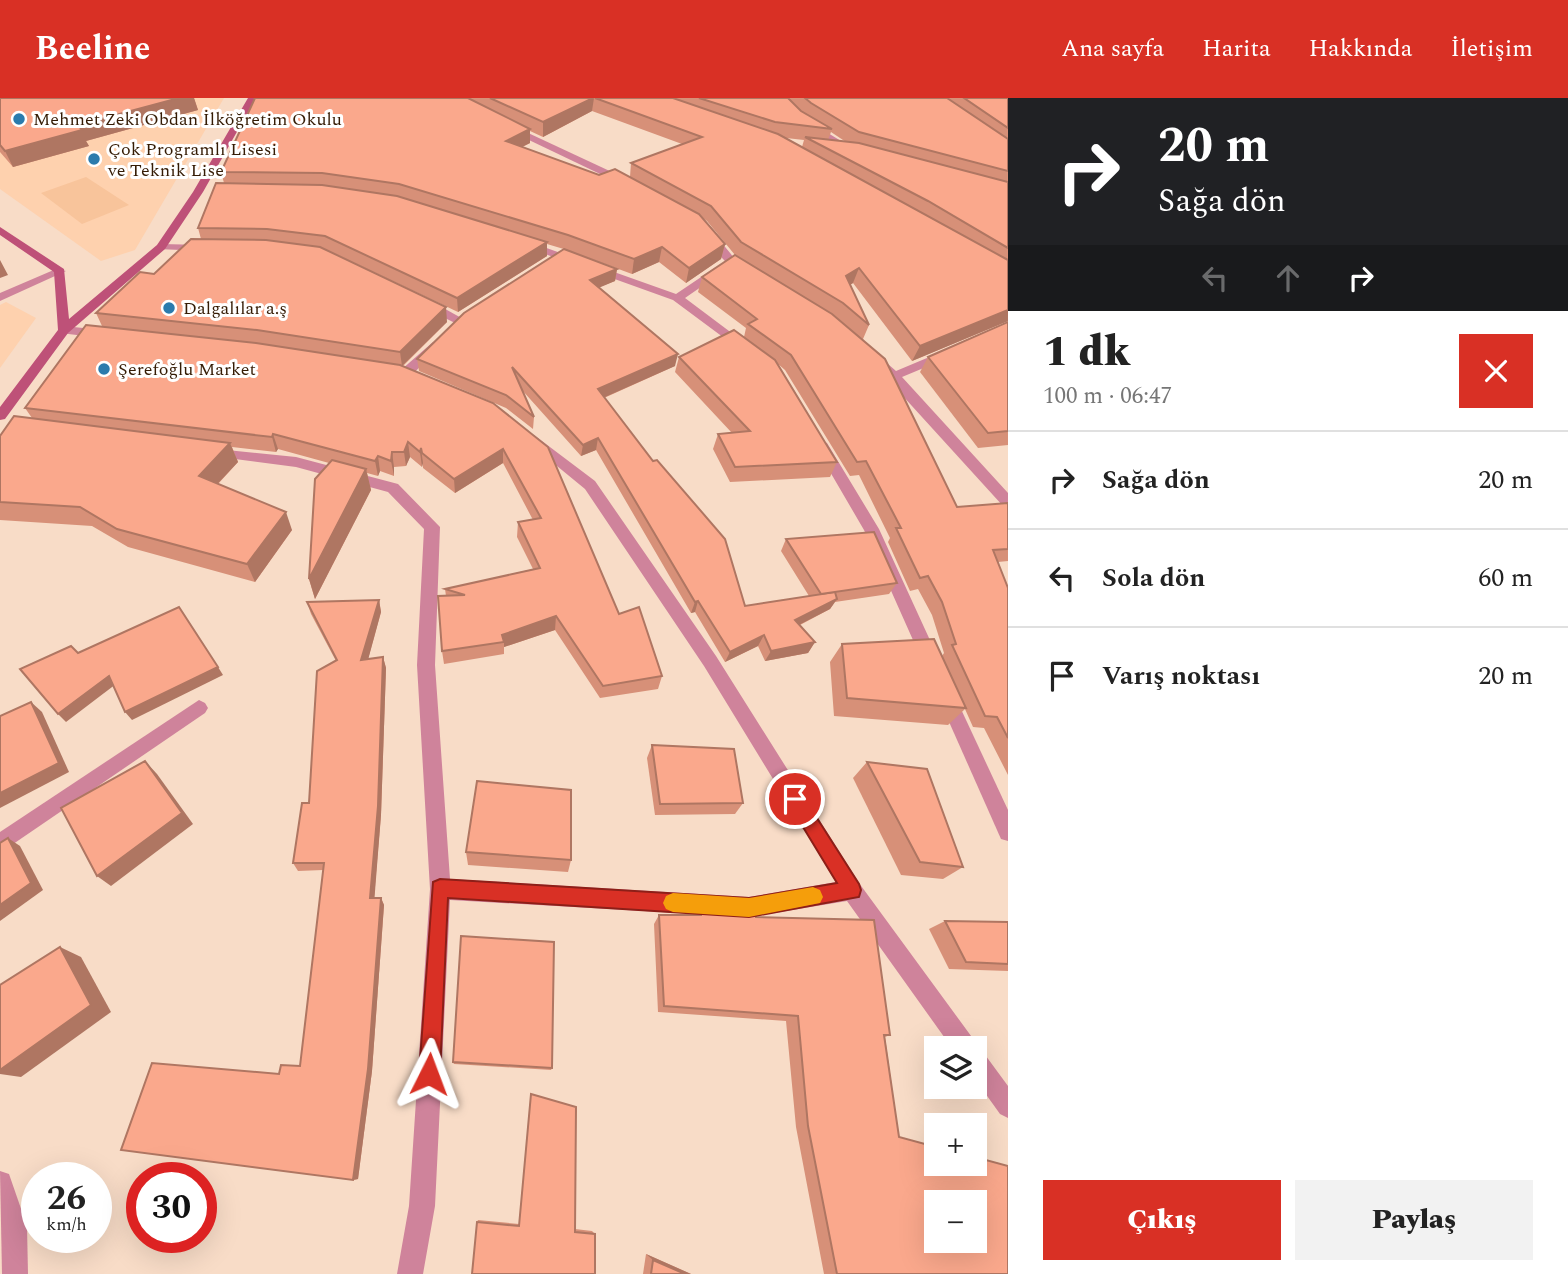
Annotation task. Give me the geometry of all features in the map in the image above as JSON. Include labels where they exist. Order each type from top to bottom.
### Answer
[{"type":"main road","points":[[4,415],[64,330],[161,247],[204,192],[252,98]]},
{"type":"main road","points":[[0,230],[60,271],[64,330]]},
{"type":"street","points":[[777,98],[802,121],[854,152]]},
{"type":"street","points":[[498,122],[635,187]]},
{"type":"street","points":[[830,149],[867,156]]},
{"type":"street","points":[[702,225],[731,261],[765,281]]},
{"type":"street","points":[[512,239],[557,258],[677,298],[755,355]]},
{"type":"street","points":[[161,247],[215,248]]},
{"type":"street","points":[[677,298],[731,261]]},
{"type":"street","points":[[0,297],[60,271]]},
{"type":"street","points":[[411,296],[450,329]]},
{"type":"street","points":[[406,374],[450,329],[471,312]]},
{"type":"street","points":[[64,330],[117,336]]},
{"type":"street","points":[[894,376],[957,349]]},
{"type":"street","points":[[863,350],[894,376],[1008,502]]},
{"type":"street","points":[[520,429],[590,485],[710,661],[852,890],[957,1036]]},
{"type":"street","points":[[818,439],[871,529],[1008,832]]},
{"type":"street","points":[[191,448],[296,462],[393,488],[432,527],[426,665],[440,889],[422,1206],[410,1274]]},
{"type":"street","points":[[0,843],[199,708]]},
{"type":"street","points":[[440,889],[749,907],[852,890]]},
{"type":"street","points":[[987,1077],[1008,1106]]},
{"type":"street","points":[[0,1183],[14,1226],[15,1274]]},
{"type":"shaded area","name":"Çok Programlı Lisesi ve Teknik Lise","points":[[0,98],[224,98],[135,250],[101,261],[0,189]]},
{"type":"shaded area","points":[[86,177],[129,205],[82,224],[41,193]]},
{"type":"shaded area","points":[[6,302],[36,318],[0,368],[0,305]]},
{"type":"building","points":[[0,98],[179,98],[78,125],[82,130],[5,151],[0,145]]},
{"type":"building","points":[[255,98],[468,98],[530,129],[506,141],[599,175],[615,169],[699,214],[725,244],[689,268],[662,247],[634,259],[568,235],[399,184],[322,173],[221,172]]},
{"type":"building","points":[[490,98],[593,98],[543,122]]},
{"type":"building","points":[[595,98],[673,98],[778,134],[1008,260],[1008,310],[920,346],[859,268],[846,276],[869,325],[843,303],[741,242],[711,206],[631,163],[702,137]]},
{"type":"building","points":[[699,98],[788,98],[801,111],[832,129],[775,122]]},
{"type":"building","points":[[805,98],[947,98],[1008,139],[1008,171],[859,132]]},
{"type":"building","points":[[964,98],[1008,98],[1008,128]]},
{"type":"building","points":[[805,137],[859,143],[1008,182],[1008,248],[928,201]]},
{"type":"building","points":[[216,183],[322,185],[397,196],[547,242],[457,298],[325,236],[267,229],[198,228]]},
{"type":"building","points":[[191,239],[266,240],[320,247],[446,307],[400,352],[257,330],[96,313],[140,272],[154,274]]},
{"type":"building","points":[[564,249],[617,269],[590,280],[678,354],[598,389],[653,461],[657,460],[725,539],[745,606],[835,592],[837,599],[795,620],[815,642],[771,651],[764,635],[730,652],[698,601],[695,602],[598,438],[583,445],[512,367],[534,417],[506,395],[417,359],[464,313]]},
{"type":"building","points":[[735,255],[832,314],[885,359],[957,507],[1008,503],[1008,549],[993,550],[1008,588],[1008,738],[997,717],[985,716],[952,645],[956,644],[942,602],[928,576],[920,578],[896,528],[901,528],[866,461],[857,462],[791,355],[748,324],[757,319],[702,277]]},
{"type":"building","points":[[1008,322],[1008,431],[988,433],[928,357]]},
{"type":"building","points":[[86,325],[256,343],[400,365],[493,403],[548,447],[619,614],[639,607],[662,676],[603,686],[556,616],[502,635],[504,642],[442,651],[438,596],[465,595],[445,589],[540,568],[518,522],[541,518],[503,449],[454,479],[422,453],[421,448],[420,452],[408,442],[404,452],[392,452],[391,461],[378,456],[375,461],[273,434],[272,437],[25,408]]},
{"type":"building","points":[[734,330],[775,360],[837,462],[735,467],[718,434],[750,431],[679,357]]},
{"type":"building","points":[[14,416],[230,443],[199,476],[286,512],[247,564],[117,529],[80,507],[0,502],[0,436]]},
{"type":"building","points":[[332,460],[366,469],[309,579],[315,479]]},
{"type":"building","points":[[874,532],[897,583],[821,594],[786,539]]},
{"type":"building","points":[[379,600],[361,660],[383,657],[378,806],[370,898],[381,898],[368,1069],[353,1180],[121,1150],[152,1063],[279,1074],[281,1065],[300,1066],[324,863],[293,863],[302,803],[309,803],[317,671],[337,660],[307,602]]},
{"type":"building","points":[[179,607],[218,667],[125,712],[109,676],[58,714],[20,669],[71,646],[78,653]]},
{"type":"building","points":[[934,639],[966,708],[847,698],[842,644]]},
{"type":"building","points":[[31,702],[59,763],[0,793],[0,716]]},
{"type":"building","points":[[652,745],[734,749],[743,803],[660,804]]},
{"type":"building","points":[[145,761],[182,813],[97,876],[61,808]]},
{"type":"building","points":[[867,762],[927,769],[963,867],[920,862]]},
{"type":"building","points":[[477,781],[571,790],[571,860],[466,852]]},
{"type":"building","points":[[8,838],[31,883],[0,905],[0,843]]},
{"type":"building","points":[[701,908],[756,911],[756,917],[874,920],[890,1035],[884,1035],[899,1137],[924,1144],[924,1176],[987,1176],[987,1160],[1008,1166],[1008,1274],[837,1274],[808,1126],[798,1016],[664,1006],[659,915],[701,915]]},
{"type":"building","points":[[945,921],[1008,922],[1008,964],[966,962]]},
{"type":"building","points":[[461,936],[554,942],[552,1068],[453,1062]]},
{"type":"building","points":[[60,947],[91,1005],[0,1070],[0,985]]},
{"type":"building","points":[[531,1094],[576,1107],[575,1232],[595,1234],[595,1274],[472,1274],[477,1222],[519,1226]]},
{"type":"building","points":[[653,1260],[685,1274],[651,1274]]},
{"type":"slow traffic","points":[[673,903],[749,907],[813,897]]},
{"type":"place","name":"Mehmet Zeki Obdan İlköğretim Okulu","points":[[19,119]]},
{"type":"place","name":"Çok Programlı Lisesi ve Teknik Lise","points":[[94,159]]},
{"type":"place","name":"Dalgalılar a.ş","points":[[169,308]]},
{"type":"place","name":"Şerefoğlu Market","points":[[104,369]]},
{"type":"route","points":[[429,1074],[440,889],[749,907],[852,890],[795,799]]}]
